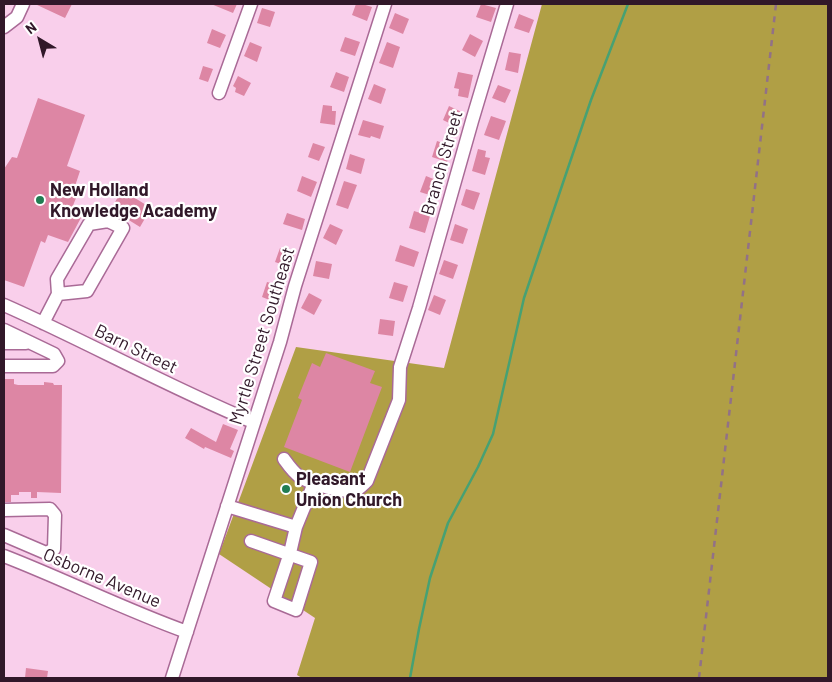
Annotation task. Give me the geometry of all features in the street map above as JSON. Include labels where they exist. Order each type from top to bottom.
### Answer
[{"type":"street","points":[[4,26],[17,17],[23,4]]},
{"type":"street","points":[[219,94],[251,4]]},
{"type":"street","name":"Myrtle Street Southeast","points":[[172,678],[280,342],[294,286],[385,4]]},
{"type":"street","name":"Branch Street","points":[[284,459],[290,469],[314,483],[349,490],[358,489],[368,481],[399,400],[400,367],[419,308],[507,4]]},
{"type":"street","points":[[43,323],[58,294],[57,279],[89,224],[108,221],[123,228],[87,291],[58,294]]},
{"type":"street","name":"Barn Street","points":[[4,305],[202,401],[253,422]]},
{"type":"street","points":[[4,330],[54,354],[58,360],[53,366],[4,366]]},
{"type":"street","points":[[4,343],[32,344]]},
{"type":"street","points":[[251,541],[290,553],[296,527],[314,483]]},
{"type":"street","points":[[227,506],[296,527]]},
{"type":"street","points":[[4,510],[50,509],[55,515],[54,549],[46,553],[4,535]]},
{"type":"street","name":"Osborne Avenue","points":[[4,556],[50,574],[146,618],[187,632]]},
{"type":"shaded area","points":[[542,4],[828,4],[828,678],[302,678],[297,675],[315,618],[219,554],[296,347],[444,368]]},
{"type":"building","points":[[35,4],[72,4],[65,18]]},
{"type":"building","points":[[211,4],[237,4],[233,13]]},
{"type":"building","points":[[356,4],[372,7],[367,21],[352,15]]},
{"type":"building","points":[[481,4],[496,8],[491,22],[476,17]]},
{"type":"building","points":[[262,8],[275,12],[270,27],[257,23]]},
{"type":"building","points":[[395,13],[409,19],[403,34],[389,28]]},
{"type":"building","points":[[519,14],[534,20],[529,33],[514,28]]},
{"type":"building","points":[[212,29],[226,35],[220,48],[207,43]]},
{"type":"building","points":[[470,34],[483,41],[475,57],[462,50]]},
{"type":"building","points":[[345,37],[360,42],[355,56],[340,51]]},
{"type":"building","points":[[250,42],[262,47],[257,62],[244,56]]},
{"type":"building","points":[[387,42],[400,47],[393,68],[379,63]]},
{"type":"building","points":[[509,52],[521,54],[518,73],[505,70]]},
{"type":"building","points":[[203,66],[213,69],[208,82],[199,79]]},
{"type":"building","points":[[336,72],[349,77],[344,92],[330,87]]},
{"type":"building","points":[[458,72],[473,75],[468,98],[458,96],[459,89],[454,88]]},
{"type":"building","points":[[238,76],[251,83],[244,96],[235,92],[236,88],[233,86]]},
{"type":"building","points":[[374,84],[386,89],[381,104],[368,99]]},
{"type":"building","points":[[498,85],[511,90],[505,103],[492,98]]},
{"type":"building","name":"New Holland Knowledge Academy","points":[[38,98],[85,115],[67,166],[80,171],[75,186],[80,188],[72,208],[83,214],[68,242],[48,235],[45,243],[41,241],[24,287],[4,280],[4,169],[12,157],[17,158]]},
{"type":"building","points":[[323,105],[332,106],[332,111],[336,111],[335,125],[320,123]]},
{"type":"building","points":[[449,106],[464,113],[457,127],[443,120]]},
{"type":"building","points":[[491,116],[506,121],[499,140],[484,135]]},
{"type":"building","points":[[363,120],[384,126],[380,139],[358,135]]},
{"type":"building","points":[[437,141],[452,146],[447,162],[432,157]]},
{"type":"building","points":[[313,143],[325,147],[319,161],[308,157]]},
{"type":"building","points":[[478,149],[486,151],[485,157],[490,158],[485,175],[472,171]]},
{"type":"building","points":[[350,154],[365,159],[361,174],[346,169]]},
{"type":"building","points":[[302,176],[317,182],[311,197],[297,191]]},
{"type":"building","points":[[426,176],[441,182],[436,197],[420,192]]},
{"type":"building","points":[[344,181],[357,185],[348,209],[336,205]]},
{"type":"building","points":[[466,189],[480,193],[474,210],[461,205]]},
{"type":"building","points":[[122,190],[151,208],[140,227],[111,209]]},
{"type":"building","points":[[414,211],[430,216],[425,233],[409,228]]},
{"type":"building","points":[[287,213],[305,219],[302,230],[283,224]]},
{"type":"building","points":[[330,224],[343,230],[336,245],[323,238]]},
{"type":"building","points":[[455,224],[468,229],[463,244],[450,240]]},
{"type":"building","points":[[400,245],[419,252],[414,267],[395,261]]},
{"type":"building","points":[[280,248],[295,253],[289,267],[275,262]]},
{"type":"building","points":[[444,260],[458,265],[453,279],[439,274]]},
{"type":"building","points":[[316,261],[332,264],[329,279],[313,276]]},
{"type":"building","points":[[267,282],[282,286],[277,303],[262,297]]},
{"type":"building","points":[[394,282],[408,286],[403,302],[389,298]]},
{"type":"building","points":[[309,293],[322,300],[314,315],[301,308]]},
{"type":"building","points":[[434,295],[446,300],[440,315],[428,310]]},
{"type":"building","points":[[380,319],[395,321],[393,336],[378,334]]},
{"type":"building","points":[[326,353],[375,371],[370,383],[382,387],[350,472],[284,447],[302,400],[298,398],[312,363],[320,367]]},
{"type":"building","points":[[4,379],[14,379],[14,384],[18,385],[44,385],[44,382],[62,385],[61,493],[37,492],[37,498],[31,498],[31,492],[19,492],[19,495],[11,495],[11,502],[4,502]]},
{"type":"building","points":[[223,424],[238,430],[230,449],[234,451],[231,458],[205,447],[204,449],[185,438],[191,428],[216,442]]},
{"type":"building","points":[[26,668],[48,671],[47,678],[25,678]]},
{"type":"waterway","points":[[410,678],[430,578],[448,523],[478,467],[493,434],[524,298],[591,100],[628,4]]},
{"type":"railway","points":[[699,678],[776,4]]},
{"type":"place","name":"New Holland Knowledge Academy","points":[[40,200]]},
{"type":"place","name":"Pleasant Union Church","points":[[286,489]]}]
